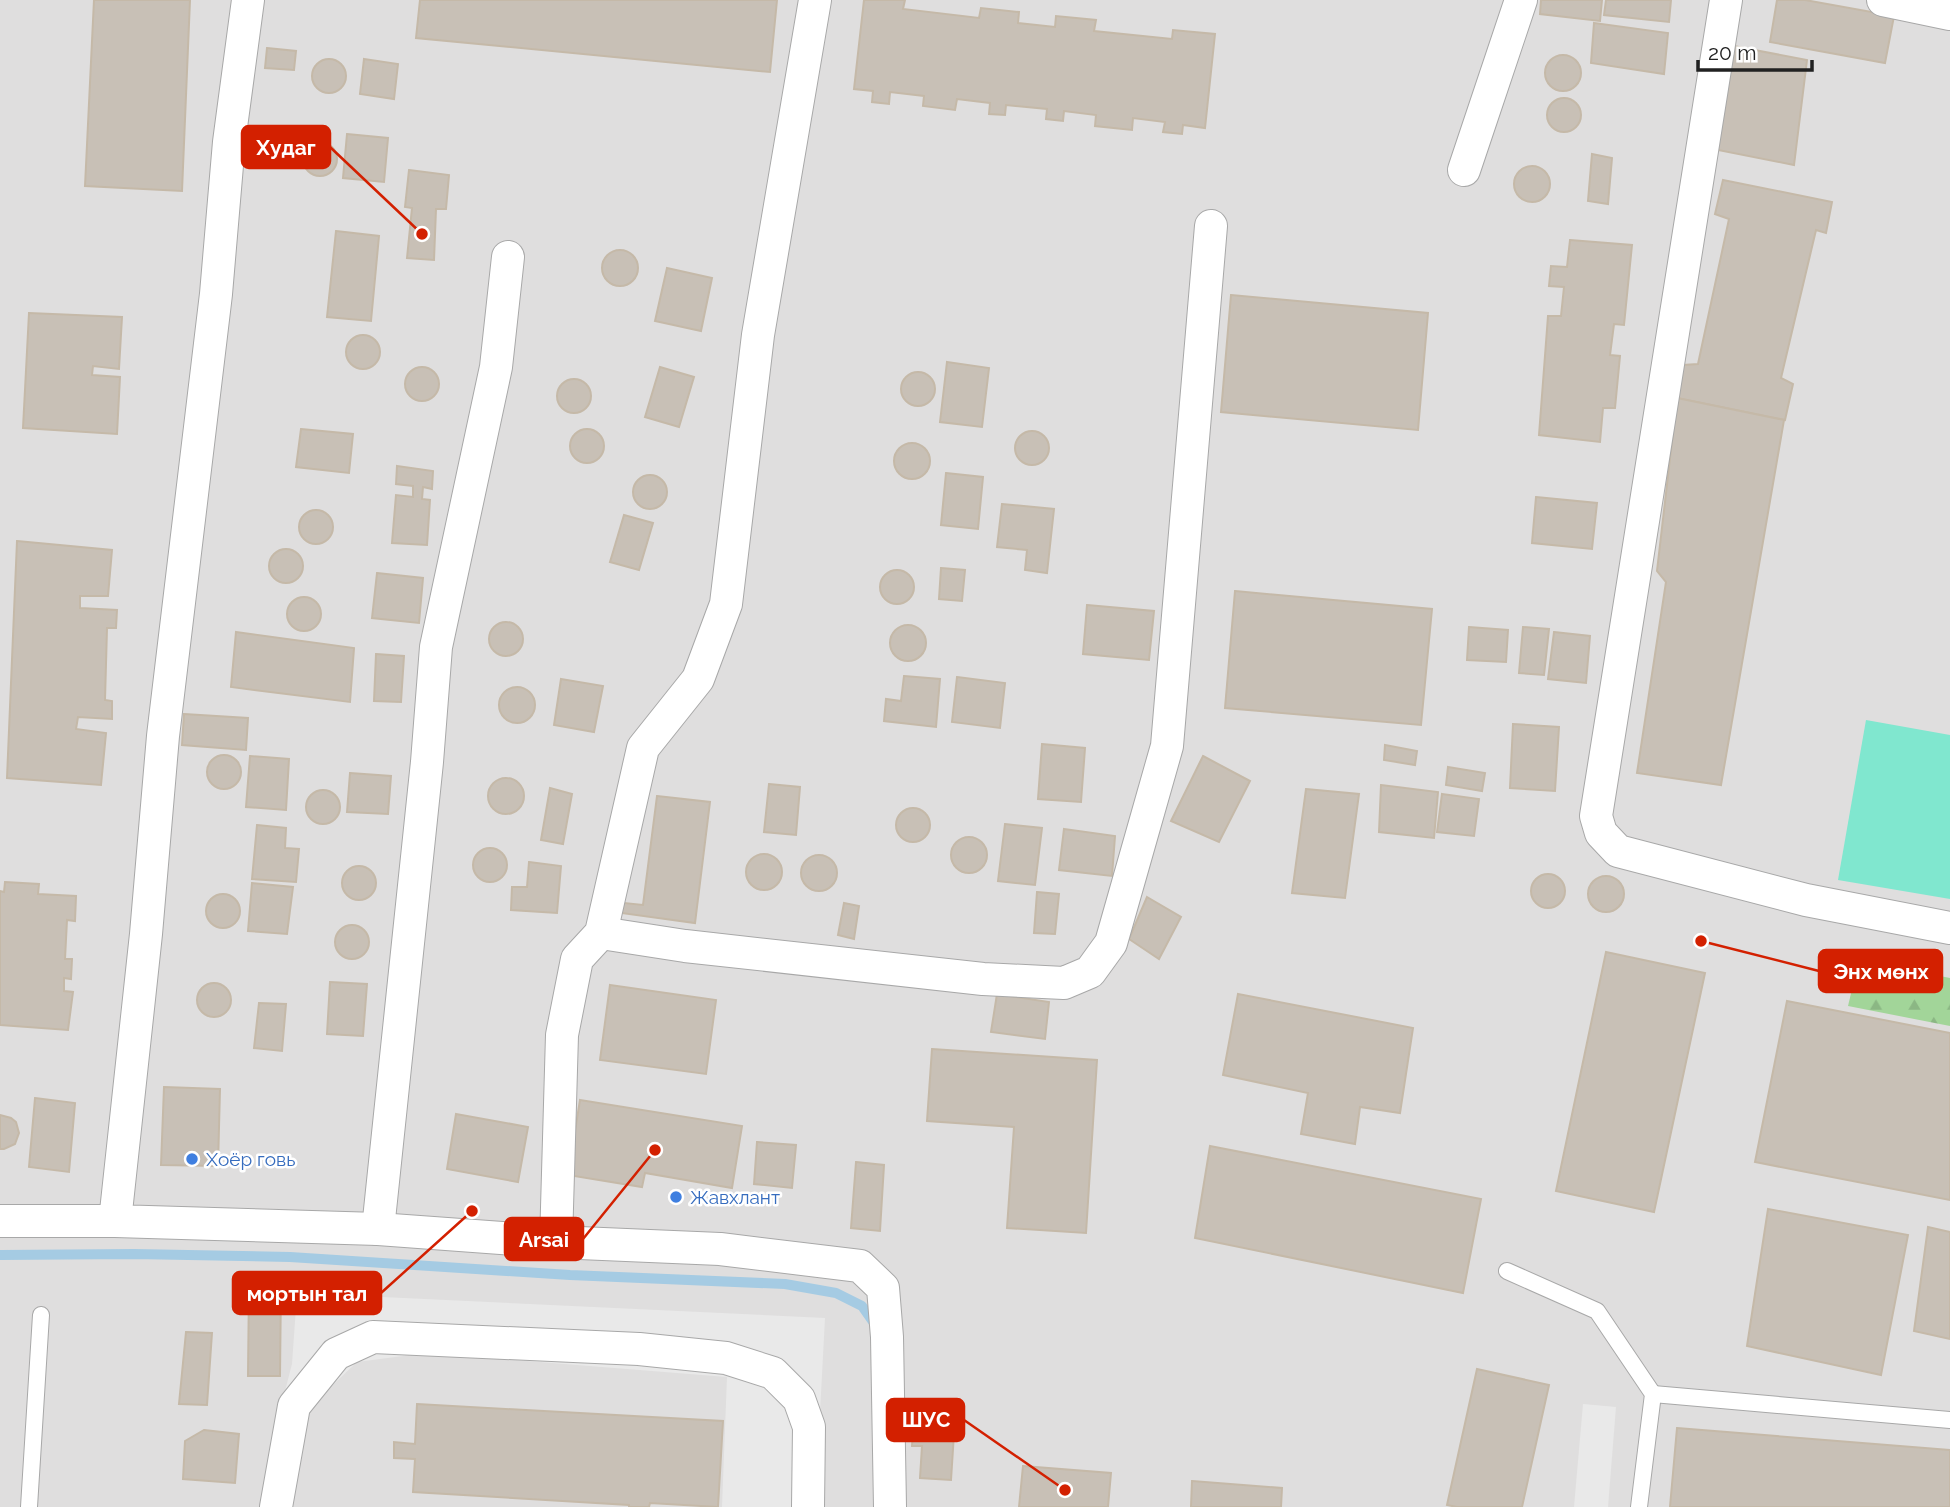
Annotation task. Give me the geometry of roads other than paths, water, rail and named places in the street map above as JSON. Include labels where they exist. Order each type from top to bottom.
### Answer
[{"type":"street","points":[[114,1221],[146,934],[163,736],[216,294],[229,142],[248,0]]},
{"type":"street","points":[[556,1242],[562,1035],[578,959],[601,933],[643,748],[698,679],[726,604],[758,335],[815,0]]},
{"type":"street","points":[[1464,170],[1521,0]]},
{"type":"street","points":[[1726,0],[1596,816],[1601,834],[1618,851],[1806,900],[1950,928]]},
{"type":"street","points":[[1883,0],[1950,13]]},
{"type":"street","points":[[601,933],[685,946],[983,979],[1064,983],[1090,972],[1111,943],[1167,746],[1211,226]]},
{"type":"street","points":[[377,1229],[427,762],[436,647],[496,367],[508,257]]},
{"type":"street","points":[[0,1221],[114,1221],[377,1229],[556,1242],[720,1249],[860,1266],[883,1289],[887,1337],[890,1507]]},
{"type":"street","points":[[276,1507],[294,1406],[335,1354],[373,1337],[639,1349],[726,1358],[773,1373],[799,1399],[809,1427],[808,1507]]},
{"type":"lane","points":[[1507,1271],[1597,1311],[1653,1394],[1639,1507]]},
{"type":"lane","points":[[29,1507],[41,1315]]},
{"type":"lane","points":[[1653,1394],[1950,1420]]},
{"type":"waterway","points":[[0,1255],[290,1257],[570,1275],[785,1284],[836,1293],[862,1306],[876,1326]]},
{"type":"place","name":"Худаг","points":[[422,234]]},
{"type":"place","name":"Энх мөнх","points":[[1701,941]]},
{"type":"place","name":"Arsai","points":[[655,1150]]},
{"type":"place","name":"Хоёр говь","points":[[192,1159]]},
{"type":"place","name":"Жавхлант","points":[[676,1197]]},
{"type":"place","name":"мортын тал","points":[[472,1211]]},
{"type":"place","name":"ШУС","points":[[1065,1490]]}]
